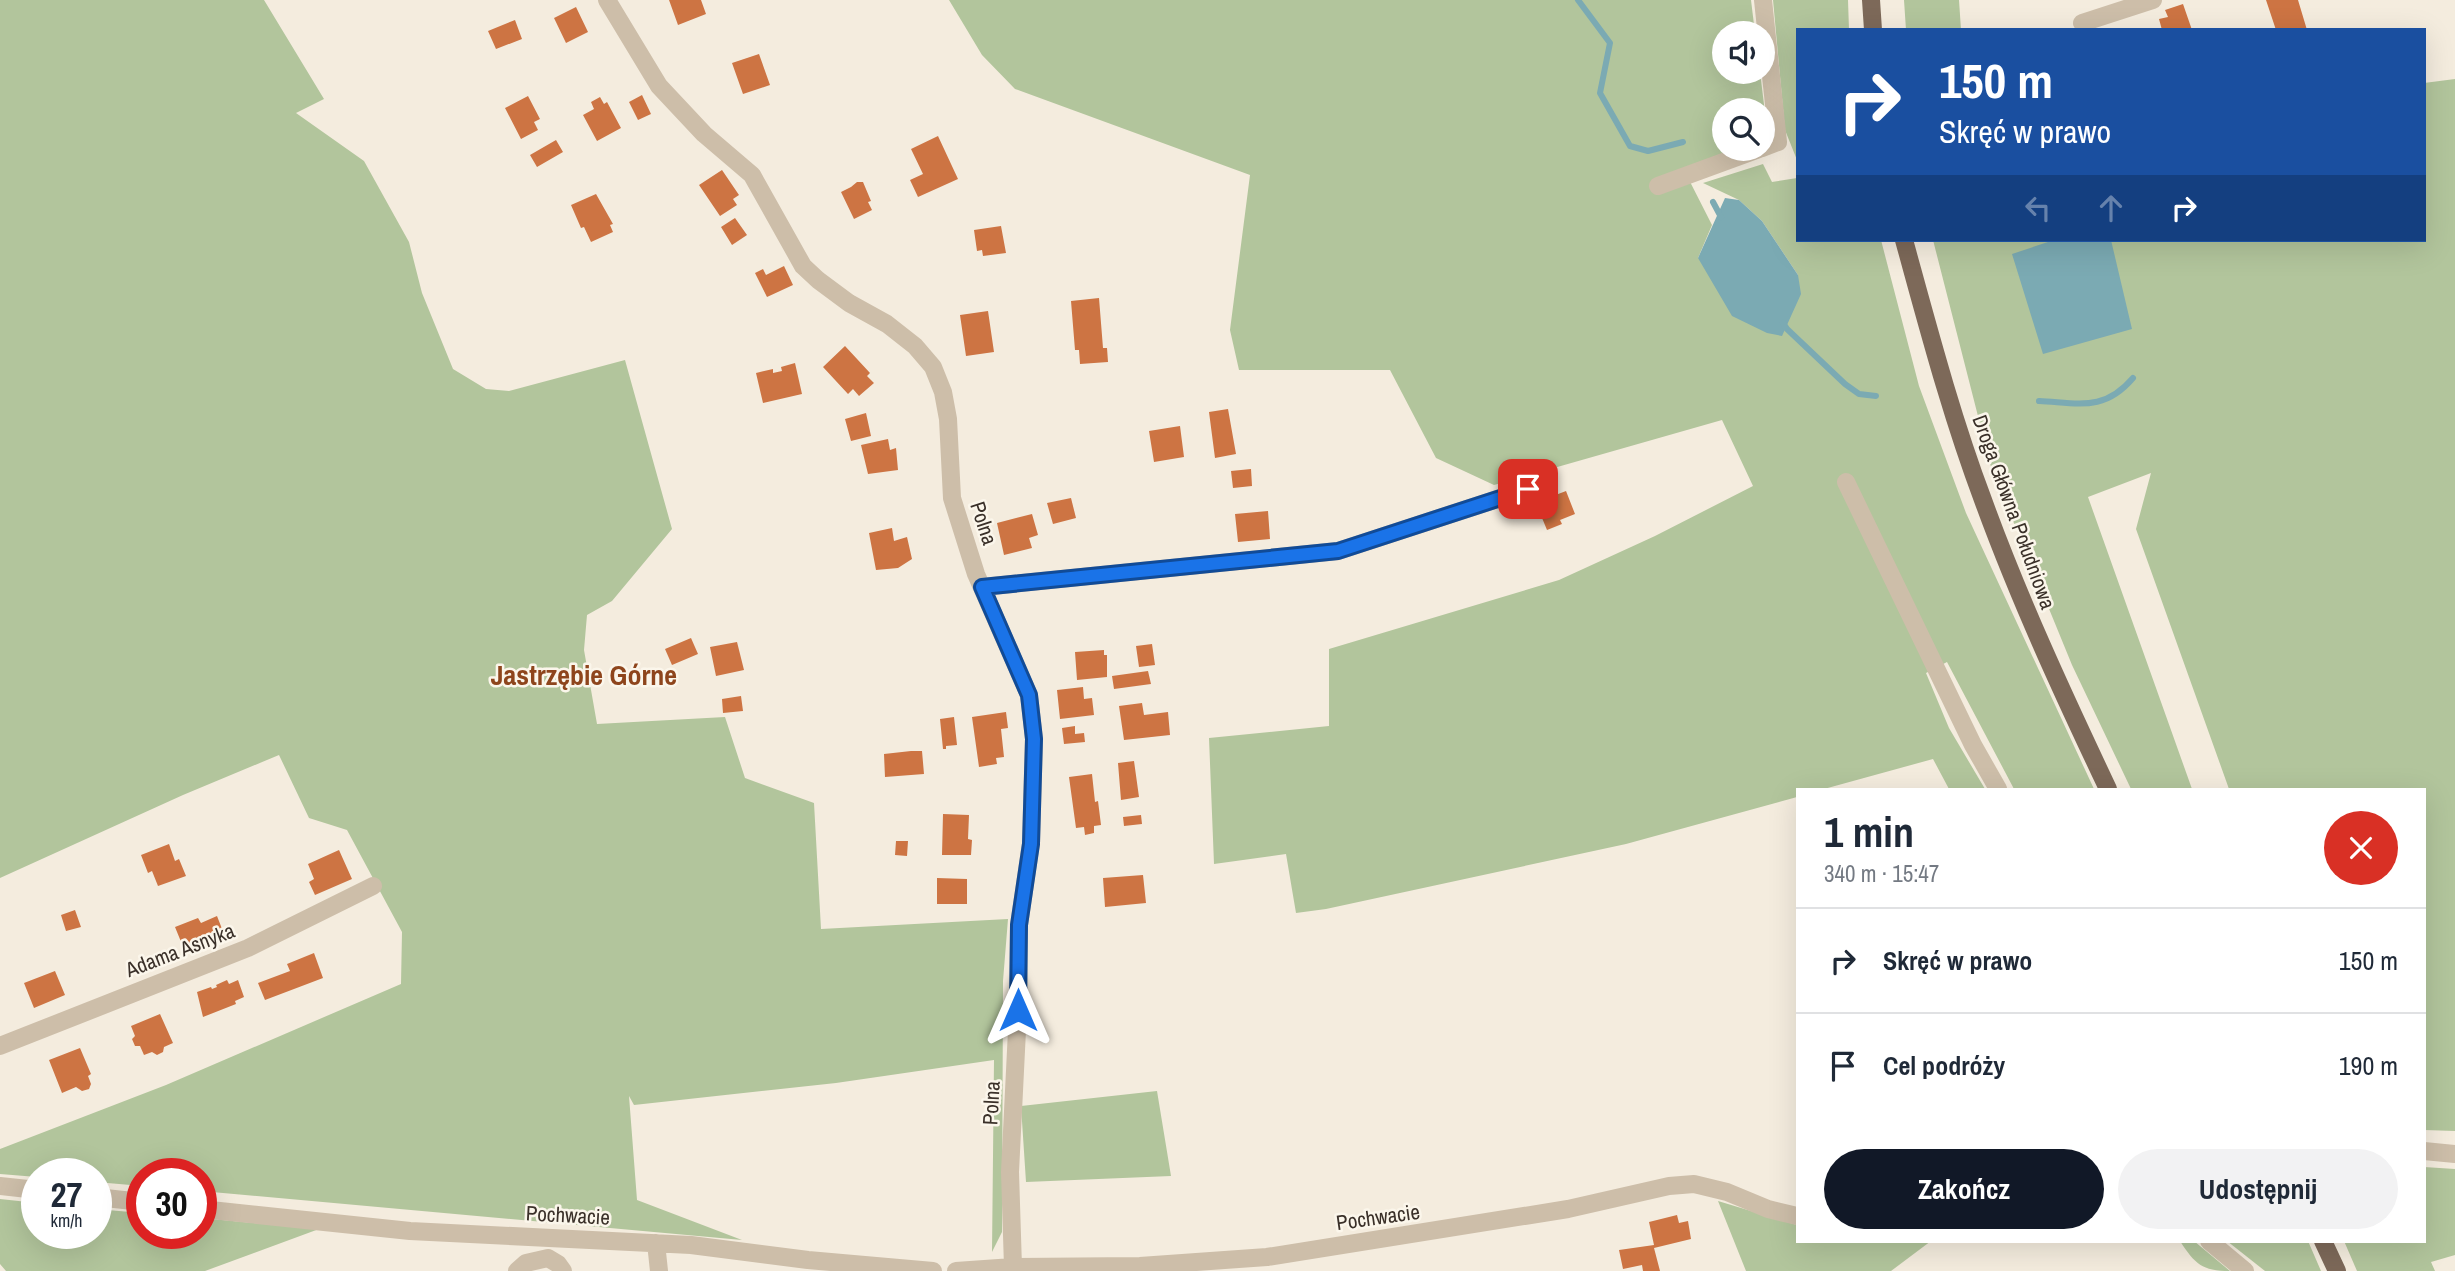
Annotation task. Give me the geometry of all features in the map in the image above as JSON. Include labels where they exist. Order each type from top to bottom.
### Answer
[{"type":"main road","points":[[1871,0],[1873,28]]},
{"type":"main road","name":"Droga Główna Południowa","points":[[1906,242],[1928,330],[1982,499],[2027,615],[2108,788]]},
{"type":"main road","points":[[2324,1243],[2337,1271]]},
{"type":"street","name":"Polna","points":[[607,0],[659,86],[704,134],[752,175],[803,266],[849,303],[887,324],[915,346],[933,367],[943,392],[948,419],[951,498],[982,587],[1029,695],[1034,739],[1031,844],[1019,925],[1010,1172],[1013,1267]]},
{"type":"street","points":[[1763,0],[1773,98]]},
{"type":"street","points":[[2082,23],[2153,0]]},
{"type":"street","points":[[1775,122],[1775,143]]},
{"type":"street","points":[[1658,186],[1726,161]]},
{"type":"street","points":[[1846,482],[1973,745],[1997,788]]},
{"type":"street","points":[[982,587],[1338,551],[1528,489]]},
{"type":"street","name":"Adama Asnyka","points":[[0,1046],[248,948],[373,886]]},
{"type":"street","points":[[2426,1151],[2455,1154]]},
{"type":"street","name":"Pochwacie","points":[[956,1271],[1013,1267],[1140,1266],[1267,1257],[1568,1209],[1669,1186],[1694,1184],[1727,1192],[1768,1209],[1796,1216]]},
{"type":"street","points":[[0,1186],[21,1188]]},
{"type":"street","name":"Pochwacie","points":[[217,1211],[410,1231],[691,1245],[808,1260],[933,1271]]},
{"type":"street","points":[[656,1243],[659,1271]]},
{"type":"street","points":[[2211,1243],[2245,1271]]},
{"type":"street","points":[[517,1271],[526,1263],[548,1258],[563,1271]]},
{"type":"green space","points":[[0,0],[264,0],[324,99],[296,113],[364,161],[409,242],[422,293],[453,369],[486,389],[509,391],[625,360],[672,529],[612,601],[587,615],[584,650],[597,724],[725,717],[745,778],[814,803],[821,929],[1008,919],[1003,981],[1002,1232],[992,1252],[994,1060],[836,1083],[634,1105],[629,1096],[637,1200],[742,1240],[217,1192],[217,1158],[126,1158],[126,1185],[112,1183],[112,1158],[21,1158],[21,1176],[0,1174],[0,1149],[166,1085],[401,984],[402,932],[347,830],[309,818],[279,755],[183,795],[0,878]]},
{"type":"green space","points":[[949,0],[1751,0],[1754,21],[1712,21],[1712,84],[1761,84],[1763,98],[1712,98],[1712,159],[1684,170],[1712,225],[1698,258],[1798,275],[1762,221],[1739,200],[1703,183],[1763,164],[1772,182],[1796,178],[1796,242],[1882,242],[1919,386],[1966,513],[2094,788],[2013,788],[1947,662],[1926,673],[1949,728],[1984,788],[1948,788],[1933,759],[1828,788],[1796,788],[1796,797],[1626,844],[1326,909],[1296,913],[1286,854],[1214,864],[1209,738],[1329,726],[1329,649],[1559,580],[1655,536],[1753,486],[1722,420],[1494,485],[1436,458],[1390,370],[1239,370],[1230,330],[1250,175],[1015,89],[982,55]]},
{"type":"green space","points":[[1773,0],[1848,0],[1849,28],[1796,28],[1796,158],[1785,130]]},
{"type":"green space","points":[[1904,0],[1959,0],[1961,28],[1906,28]]},
{"type":"green space","points":[[2455,79],[2455,1131],[2426,1130],[2426,788],[2229,788],[2136,529],[2151,473],[2088,497],[2192,788],[2131,788],[2072,665],[1991,467],[1934,242],[2426,242],[2426,83]]},
{"type":"green space","points":[[1157,1091],[1171,1176],[1026,1182],[1021,1106]]},
{"type":"green space","points":[[2426,1167],[2455,1169],[2455,1255],[2431,1262],[2435,1271],[2357,1271],[2345,1243],[2426,1243]]},
{"type":"green space","points":[[0,1199],[21,1201],[21,1249],[112,1249],[112,1210],[126,1212],[126,1249],[217,1249],[217,1219],[319,1229],[205,1271],[6,1271],[0,1264]]},
{"type":"green space","points":[[1718,1201],[1796,1225],[1796,1243],[1928,1243],[1891,1271],[1746,1271]]},
{"type":"green space","points":[[2181,1243],[2196,1243],[2230,1271],[2206,1268],[2190,1255]]},
{"type":"green space","points":[[2230,1243],[2309,1243],[2321,1271],[2265,1271]]},
{"type":"water","points":[[1725,198],[1739,200],[1762,221],[1798,275],[1801,294],[1782,336],[1767,333],[1732,316],[1698,258]]},
{"type":"water","points":[[2048,242],[2111,242],[2132,329],[2043,354],[2012,254]]},
{"type":"building","points":[[669,0],[701,0],[706,14],[678,25]]},
{"type":"building","points":[[2266,0],[2298,0],[2306,28],[2275,28]]},
{"type":"building","points":[[2183,4],[2191,28],[2161,28],[2159,19],[2168,17],[2165,10]]},
{"type":"building","points":[[576,7],[588,32],[566,43],[554,18]]},
{"type":"building","points":[[515,20],[522,39],[496,49],[488,31]]},
{"type":"building","points":[[759,54],[770,85],[743,94],[732,63]]},
{"type":"building","points":[[642,95],[651,114],[638,120],[629,102]]},
{"type":"building","points":[[528,96],[540,119],[534,122],[538,130],[521,139],[505,108]]},
{"type":"building","points":[[600,97],[604,104],[607,102],[621,128],[597,141],[583,115],[594,109],[591,102]]},
{"type":"building","points":[[938,136],[958,179],[918,197],[910,180],[923,174],[911,149]]},
{"type":"building","points":[[556,140],[563,152],[537,167],[530,155]]},
{"type":"building","points":[[722,170],[739,195],[733,199],[737,205],[720,216],[699,185]]},
{"type":"building","points":[[857,182],[863,182],[872,210],[854,219],[841,192]]},
{"type":"building","points":[[596,194],[613,224],[610,225],[613,232],[591,242],[584,227],[581,228],[571,205]]},
{"type":"building","points":[[735,218],[747,235],[732,245],[721,227]]},
{"type":"building","points":[[1001,226],[1006,253],[983,256],[982,250],[977,251],[974,230]]},
{"type":"building","points":[[784,266],[793,285],[767,297],[755,273],[763,269],[766,275]]},
{"type":"building","points":[[1099,298],[1103,348],[1107,348],[1108,362],[1080,364],[1079,350],[1075,350],[1071,301]]},
{"type":"building","points":[[988,311],[994,352],[966,356],[960,315]]},
{"type":"building","points":[[845,346],[870,373],[867,376],[874,383],[859,396],[853,389],[848,394],[823,367]]},
{"type":"building","points":[[795,363],[802,394],[763,403],[756,373],[773,369],[773,373],[782,371],[781,367]]},
{"type":"building","points":[[1228,409],[1236,454],[1215,458],[1209,412]]},
{"type":"building","points":[[866,413],[871,436],[851,441],[845,419]]},
{"type":"building","points":[[1180,426],[1184,457],[1154,462],[1149,431]]},
{"type":"building","points":[[888,439],[890,450],[896,448],[898,470],[868,474],[861,445]]},
{"type":"building","points":[[1251,469],[1252,486],[1233,488],[1231,471]]},
{"type":"building","points":[[1566,491],[1575,514],[1560,520],[1562,524],[1547,530],[1540,513],[1544,511],[1540,501]]},
{"type":"building","points":[[1071,498],[1076,518],[1053,524],[1047,503]]},
{"type":"building","points":[[1268,511],[1270,539],[1238,542],[1235,514]]},
{"type":"building","points":[[1032,514],[1038,535],[1029,538],[1032,548],[1004,555],[997,523]]},
{"type":"building","points":[[892,528],[894,541],[907,537],[912,559],[898,568],[876,570],[869,533]]},
{"type":"building","points":[[691,638],[698,654],[672,665],[665,649]]},
{"type":"building","points":[[737,642],[744,670],[716,676],[710,647]]},
{"type":"building","points":[[1152,644],[1155,665],[1139,667],[1136,646]]},
{"type":"building","points":[[1104,650],[1104,655],[1107,655],[1107,677],[1077,680],[1075,652]]},
{"type":"building","points":[[1148,671],[1151,684],[1114,689],[1112,676]]},
{"type":"building","points":[[1083,687],[1084,699],[1092,698],[1094,715],[1060,719],[1057,690]]},
{"type":"building","points":[[741,696],[743,711],[723,713],[722,699]]},
{"type":"building","points":[[1142,703],[1144,715],[1168,712],[1170,735],[1124,740],[1119,706]]},
{"type":"building","points":[[1006,712],[1008,728],[1001,729],[1004,757],[996,758],[997,764],[979,767],[972,717]]},
{"type":"building","points":[[954,717],[957,745],[943,749],[940,719]]},
{"type":"building","points":[[1075,726],[1075,734],[1084,733],[1085,742],[1064,744],[1062,728]]},
{"type":"building","points":[[922,751],[924,774],[885,777],[884,754]]},
{"type":"building","points":[[1134,761],[1139,797],[1121,800],[1118,763]]},
{"type":"building","points":[[1092,774],[1101,825],[1094,826],[1094,833],[1085,835],[1084,827],[1076,828],[1069,777]]},
{"type":"building","points":[[943,814],[969,815],[968,839],[972,840],[971,855],[942,855]]},
{"type":"building","points":[[1141,815],[1142,824],[1124,826],[1123,817]]},
{"type":"building","points":[[896,841],[908,841],[907,856],[895,855]]},
{"type":"building","points":[[169,844],[175,861],[179,859],[186,876],[158,886],[152,871],[148,873],[141,855]]},
{"type":"building","points":[[339,850],[352,879],[315,895],[309,882],[314,879],[308,864]]},
{"type":"building","points":[[1143,875],[1146,903],[1105,907],[1103,878]]},
{"type":"building","points":[[937,878],[967,879],[967,904],[937,904]]},
{"type":"building","points":[[75,910],[81,927],[66,931],[61,915]]},
{"type":"building","points":[[217,916],[224,934],[213,938],[211,933],[206,935],[210,945],[186,954],[175,927],[198,918],[201,923]]},
{"type":"building","points":[[314,953],[323,978],[265,1000],[258,983],[290,971],[287,964]]},
{"type":"building","points":[[55,971],[65,995],[34,1008],[24,983]]},
{"type":"building","points":[[227,980],[229,984],[238,980],[244,997],[235,1001],[236,1004],[203,1017],[197,992],[217,987],[216,985]]},
{"type":"building","points":[[160,1014],[173,1043],[164,1047],[163,1052],[157,1055],[152,1052],[144,1055],[140,1046],[135,1046],[131,1026]]},
{"type":"building","points":[[80,1048],[91,1074],[88,1076],[91,1084],[89,1089],[82,1091],[76,1087],[62,1093],[49,1060]]},
{"type":"building","points":[[1677,1215],[1679,1223],[1688,1221],[1691,1239],[1654,1248],[1660,1271],[1643,1271],[1642,1265],[1623,1269],[1619,1250],[1654,1245],[1649,1222]]},
{"type":"waterway","points":[[1578,0],[1610,43],[1600,93],[1630,146],[1648,151],[1683,142]]},
{"type":"waterway","points":[[1713,202],[1721,217]]},
{"type":"waterway","points":[[1783,323],[1845,384],[1859,394],[1876,396]]},
{"type":"waterway","points":[[2039,401],[2079,404],[2101,401],[2122,389],[2133,378]]},
{"type":"district","name":"Jastrzębie Górne","points":[[584,675]]},
{"type":"route","points":[[1018,1010],[1019,925],[1031,844],[1034,739],[1029,695],[982,587],[1338,551],[1528,489]]}]
